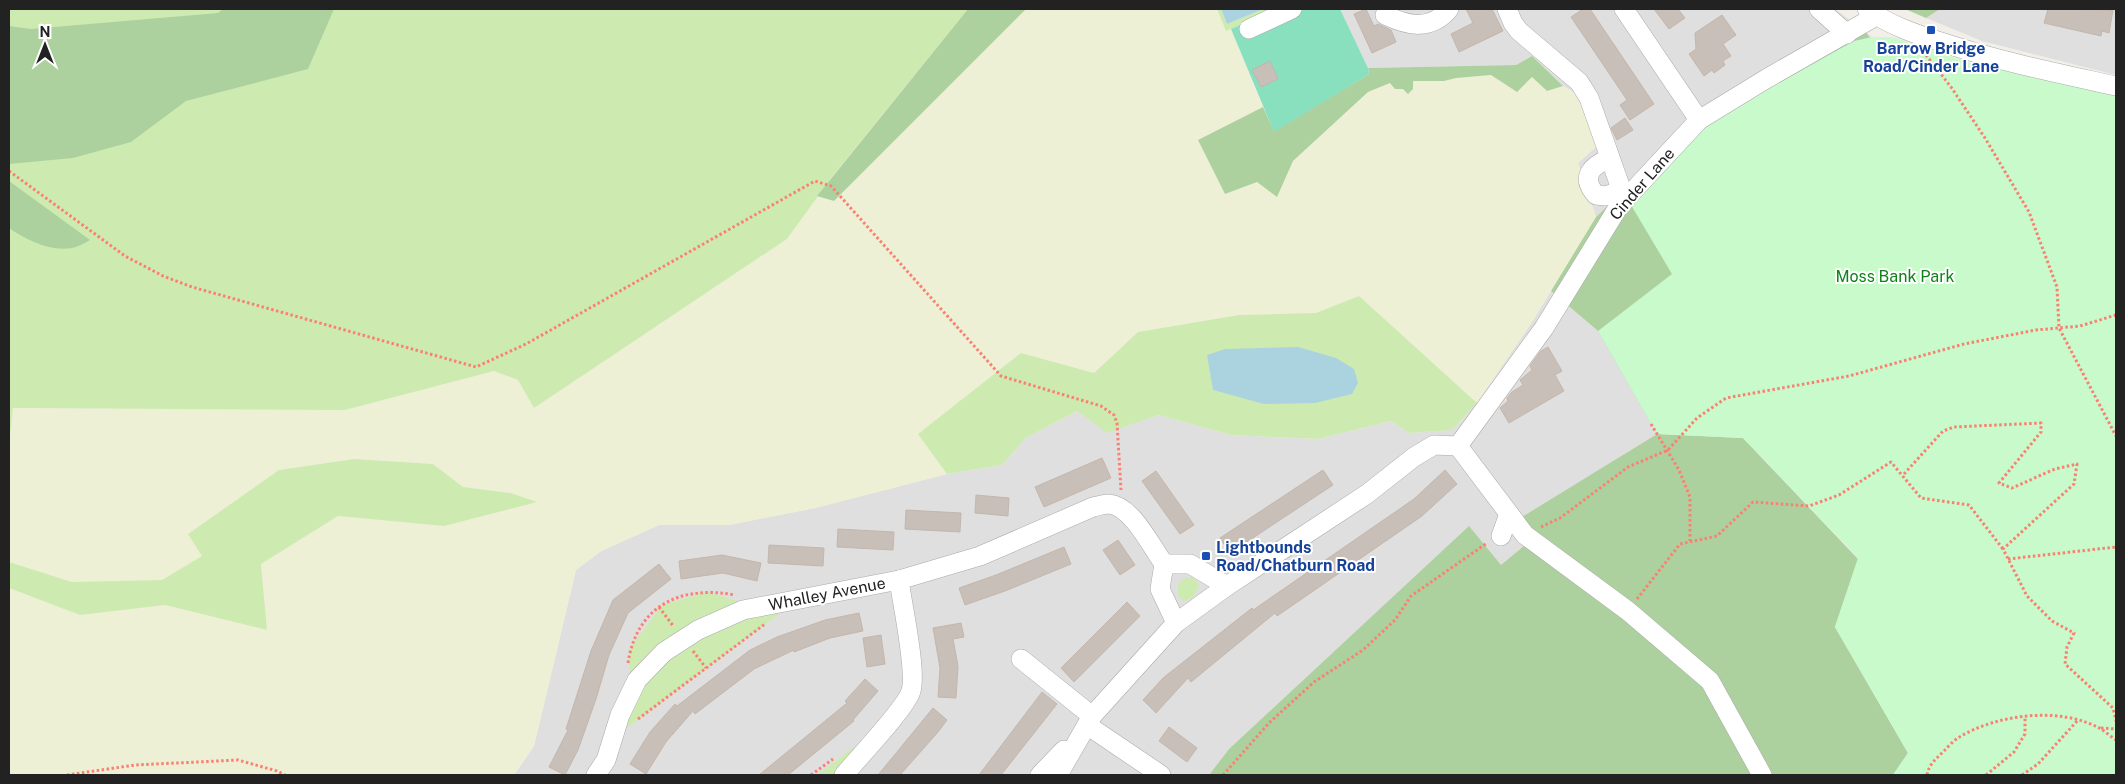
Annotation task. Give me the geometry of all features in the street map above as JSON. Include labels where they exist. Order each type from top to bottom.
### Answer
[{"type":"street","points":[[1249,29],[1292,9]]},
{"type":"street","points":[[1385,15],[1403,24],[1417,26],[1443,16],[1449,9]]},
{"type":"street","points":[[1507,9],[1519,31],[1579,82],[1589,98],[1623,195],[1596,195],[1589,187],[1588,177],[1598,163],[1610,158]]},
{"type":"street","points":[[1624,9],[1699,120]]},
{"type":"street","points":[[1820,9],[1847,34]]},
{"type":"street","points":[[1871,12],[1912,33],[1973,52],[2116,86]]},
{"type":"street","name":"Cinder Lane","points":[[1458,446],[1544,328],[1619,206],[1623,195],[1699,120],[1766,79],[1847,34],[1871,12]]},
{"type":"street","points":[[1040,775],[1176,623],[1227,586],[1367,494],[1414,457],[1434,445],[1458,446],[1525,535],[1628,611],[1710,681],[1762,775]]},
{"type":"street","name":"Whalley Avenue","points":[[596,775],[606,760],[620,715],[638,680],[664,652],[698,630],[743,610],[763,615],[899,580],[980,556],[1093,507],[1108,504],[1124,510]]},
{"type":"street","points":[[1124,510],[1164,564],[1160,589],[1176,623]]},
{"type":"street","points":[[1501,536],[1509,514]]},
{"type":"street","points":[[1164,564],[1190,564],[1227,586]]},
{"type":"street","points":[[844,775],[900,709],[911,691],[912,669],[899,580]]},
{"type":"street","points":[[1021,659],[1090,721],[1161,775]]},
{"type":"street","points":[[1058,775],[1090,721]]},
{"type":"path","points":[[1923,51],[1951,87],[1985,138],[2028,212],[2057,287],[2059,328],[2116,436]]},
{"type":"path","points":[[9,171],[125,256],[163,276],[192,287],[476,367],[526,344],[815,181],[831,186],[1001,376],[1100,406],[1114,415],[1117,423],[1121,496],[1124,510]]},
{"type":"path","points":[[1525,535],[1560,518],[1628,467],[1668,450],[1697,418],[1726,398],[1849,376],[1964,344],[2036,330],[2080,326],[2116,315]]},
{"type":"path","points":[[1904,474],[1943,431],[1954,428],[2041,423],[2041,432],[1999,483],[2012,488],[2055,469],[2077,464],[2074,484],[2003,549]]},
{"type":"path","points":[[1651,424],[1679,470],[1690,497],[1690,542]]},
{"type":"path","points":[[1628,611],[1680,544],[1717,536],[1753,502],[1809,506],[1839,495],[1891,462],[1921,498],[1969,505],[2003,549],[2027,596],[2052,621],[2074,633],[2067,647],[2066,664],[2113,708],[2116,721]]},
{"type":"path","points":[[1223,775],[1268,722],[1314,682],[1362,650],[1395,620],[1411,596],[1438,578],[1461,559],[1484,544],[1501,536]]},
{"type":"path","points":[[2008,559],[2116,546]]},
{"type":"path","points":[[627,669],[630,648],[637,631],[647,617],[662,605],[697,592],[717,591],[736,595],[763,615],[635,721]]},
{"type":"path","points":[[1927,775],[1928,767],[1957,738],[1988,724],[2015,717],[2048,714],[2078,720],[2101,728],[2116,729]]},
{"type":"path","points":[[1986,775],[2014,752],[2025,734],[2025,716]]},
{"type":"path","points":[[2022,775],[2038,764],[2078,720]]},
{"type":"path","points":[[2101,728],[2116,740]]},
{"type":"path","points":[[67,775],[135,765],[238,760],[277,770],[285,775]]},
{"type":"shaded area","points":[[1340,9],[1835,9],[1872,37],[1854,41],[1615,200],[1596,217],[1578,163],[1595,147],[1579,95],[1563,86],[1532,56],[1516,65],[1368,68]]},
{"type":"shaded area","points":[[1940,9],[2116,9],[2116,75],[1982,41],[1926,18]]},
{"type":"shaded area","points":[[1551,291],[1598,331],[1657,434],[1523,517],[1537,535],[1501,566],[1469,527],[1229,749],[1209,775],[514,775],[534,746],[576,570],[601,551],[659,525],[729,525],[815,508],[947,474],[1002,465],[1026,438],[1077,411],[1107,432],[1158,415],[1231,435],[1318,439],[1391,421],[1409,433],[1452,430],[1477,403]]},
{"type":"green space","points":[[9,9],[968,9],[831,178],[787,239],[534,408],[518,380],[494,371],[345,410],[13,408],[9,445]]},
{"type":"green space","points":[[223,9],[334,9],[308,69],[186,101],[131,142],[73,158],[9,164],[9,26],[31,29],[218,13]]},
{"type":"green space","points":[[968,9],[1026,9],[834,201],[817,196]]},
{"type":"green space","points":[[1026,9],[1217,9],[1226,31],[1231,29],[1263,107],[1198,140],[1225,194],[1257,182],[1277,196],[1293,161],[1368,92],[1391,83],[1412,80],[1444,81],[1491,75],[1517,92],[1532,77],[1547,91],[1563,86],[1579,95],[1596,147],[1578,163],[1596,217],[1532,322],[1477,403],[1359,296],[1316,314],[1239,315],[1138,332],[1094,373],[1021,353],[919,434],[947,474],[815,508],[729,525],[659,525],[601,551],[576,570],[534,746],[514,775],[9,775],[9,588],[80,615],[165,605],[267,630],[261,564],[338,516],[444,526],[511,493],[463,487],[433,464],[354,459],[279,470],[188,534],[203,556],[162,580],[72,582],[9,562],[9,445],[13,408],[345,410],[494,371],[518,380],[534,408],[787,239],[817,196],[834,201]]},
{"type":"green space","points":[[1217,9],[1221,9],[1227,24],[1263,9],[1278,9],[1226,31]]},
{"type":"green space","points":[[1278,9],[1340,9],[1368,68],[1369,74],[1274,132],[1231,29]]},
{"type":"green space","points":[[1905,9],[1940,9],[1926,18]]},
{"type":"green space","points":[[1861,25],[1877,48],[1658,434],[1743,438],[1858,559],[1835,627],[1908,753],[1893,775],[1209,775],[1229,749],[1469,526],[1501,565],[1537,535],[1522,517],[1657,434],[1598,331],[1551,291],[1596,217],[1699,120]]},
{"type":"green space","name":"Moss Bank Park","points":[[1872,37],[1892,37],[1970,63],[2116,95],[2116,775],[1893,775],[1908,753],[1835,627],[1858,558],[1743,438],[1657,434],[1598,331],[1672,274],[1631,205],[1703,125],[1854,41]]},
{"type":"green space","points":[[1532,56],[1563,86],[1547,91],[1532,77],[1517,92],[1491,75],[1444,81],[1413,81],[1413,89],[1408,94],[1403,89],[1395,89],[1390,83],[1368,92],[1293,161],[1277,197],[1257,182],[1225,194],[1198,140],[1263,107],[1274,131],[1369,74],[1368,68],[1516,65]]},
{"type":"green space","points":[[9,181],[90,240],[81,245],[64,249],[47,247],[23,237],[9,228]]},
{"type":"green space","points":[[1359,296],[1477,403],[1452,430],[1409,433],[1391,421],[1318,439],[1231,435],[1158,415],[1107,433],[1077,411],[1026,438],[1002,465],[947,474],[918,434],[1021,353],[1094,373],[1138,332],[1239,315],[1316,313]]},
{"type":"green space","points":[[354,459],[433,464],[463,487],[511,493],[537,502],[444,526],[338,516],[261,564],[267,630],[165,605],[80,615],[9,588],[9,562],[72,582],[162,580],[202,556],[188,534],[279,470]]},
{"type":"green space","points":[[1194,577],[1199,586],[1194,597],[1184,601],[1178,596],[1178,585],[1183,579]]},
{"type":"green space","points":[[707,592],[759,607],[799,599],[612,739],[629,696],[630,648],[662,605]]},
{"type":"green space","points":[[891,719],[843,775],[817,775]]},
{"type":"water","points":[[1221,9],[1263,9],[1227,24]]},
{"type":"water","points":[[1298,347],[1336,358],[1354,369],[1358,383],[1352,394],[1315,403],[1264,404],[1213,390],[1207,355],[1225,349]]},
{"type":"building","points":[[1366,9],[1374,26],[1378,24],[1391,30],[1396,42],[1372,53],[1354,14]]},
{"type":"building","points":[[1466,9],[1492,9],[1503,31],[1459,52],[1451,34],[1473,23]]},
{"type":"building","points":[[1583,9],[1590,9],[1654,104],[1630,120],[1620,105],[1627,100],[1571,17]]},
{"type":"building","points":[[1654,9],[1678,9],[1685,18],[1669,29]]},
{"type":"building","points":[[2048,9],[2113,10],[2109,33],[2102,31],[2101,36],[2044,23]]},
{"type":"building","points":[[1722,15],[1736,35],[1723,44],[1731,56],[1723,61],[1725,65],[1714,73],[1712,70],[1704,76],[1689,54],[1696,49],[1695,33]]},
{"type":"building","points":[[1270,61],[1278,79],[1261,87],[1252,70]]},
{"type":"building","points":[[1625,118],[1633,130],[1617,140],[1611,128]]},
{"type":"building","points":[[1548,347],[1562,371],[1555,375],[1564,391],[1509,423],[1500,408],[1508,401],[1507,398],[1512,392],[1523,385],[1520,380],[1532,370],[1530,366],[1541,351]]},
{"type":"building","points":[[1102,458],[1111,478],[1044,507],[1035,487]]},
{"type":"building","points":[[1323,470],[1333,485],[1230,553],[1220,538]]},
{"type":"building","points":[[1445,470],[1457,484],[1422,516],[1277,616],[1275,613],[1191,682],[1188,678],[1156,713],[1143,700],[1163,678],[1252,608],[1253,610],[1414,499]]},
{"type":"building","points":[[1156,471],[1194,525],[1180,534],[1142,481]]},
{"type":"building","points":[[976,495],[1009,498],[1008,516],[975,513]]},
{"type":"building","points":[[906,510],[961,513],[960,532],[905,529]]},
{"type":"building","points":[[838,529],[894,532],[893,550],[837,547]]},
{"type":"building","points":[[1118,540],[1135,565],[1120,575],[1103,550]]},
{"type":"building","points":[[769,545],[824,548],[823,566],[768,563]]},
{"type":"building","points":[[1064,547],[1071,564],[965,605],[959,588]]},
{"type":"building","points":[[722,555],[761,563],[757,581],[723,573],[681,579],[679,561]]},
{"type":"building","points":[[659,564],[671,579],[628,613],[609,655],[578,750],[565,775],[549,767],[568,730],[566,729],[591,651],[613,600]]},
{"type":"building","points":[[1127,602],[1140,616],[1074,682],[1061,668]]},
{"type":"building","points":[[859,613],[863,631],[830,638],[794,652],[794,650],[754,669],[695,714],[693,711],[666,742],[646,774],[630,764],[650,732],[675,704],[677,706],[750,650],[777,637],[825,620]]},
{"type":"building","points":[[961,623],[964,637],[953,639],[958,666],[956,698],[938,697],[940,668],[933,628]]},
{"type":"building","points":[[881,635],[885,664],[867,667],[863,638]]},
{"type":"building","points":[[865,679],[878,691],[854,721],[788,775],[759,775],[847,703],[845,701]]},
{"type":"building","points":[[1042,692],[1057,704],[1001,775],[979,775]]},
{"type":"building","points":[[933,708],[947,720],[938,732],[900,775],[878,775]]},
{"type":"building","points":[[1169,727],[1197,748],[1187,762],[1159,741]]},
{"type":"place","name":"Barrow Bridge Road/Cinder Lane","points":[[1931,30]]},
{"type":"place","name":"Lightbounds Road/Chatburn Road","points":[[1206,556]]}]
